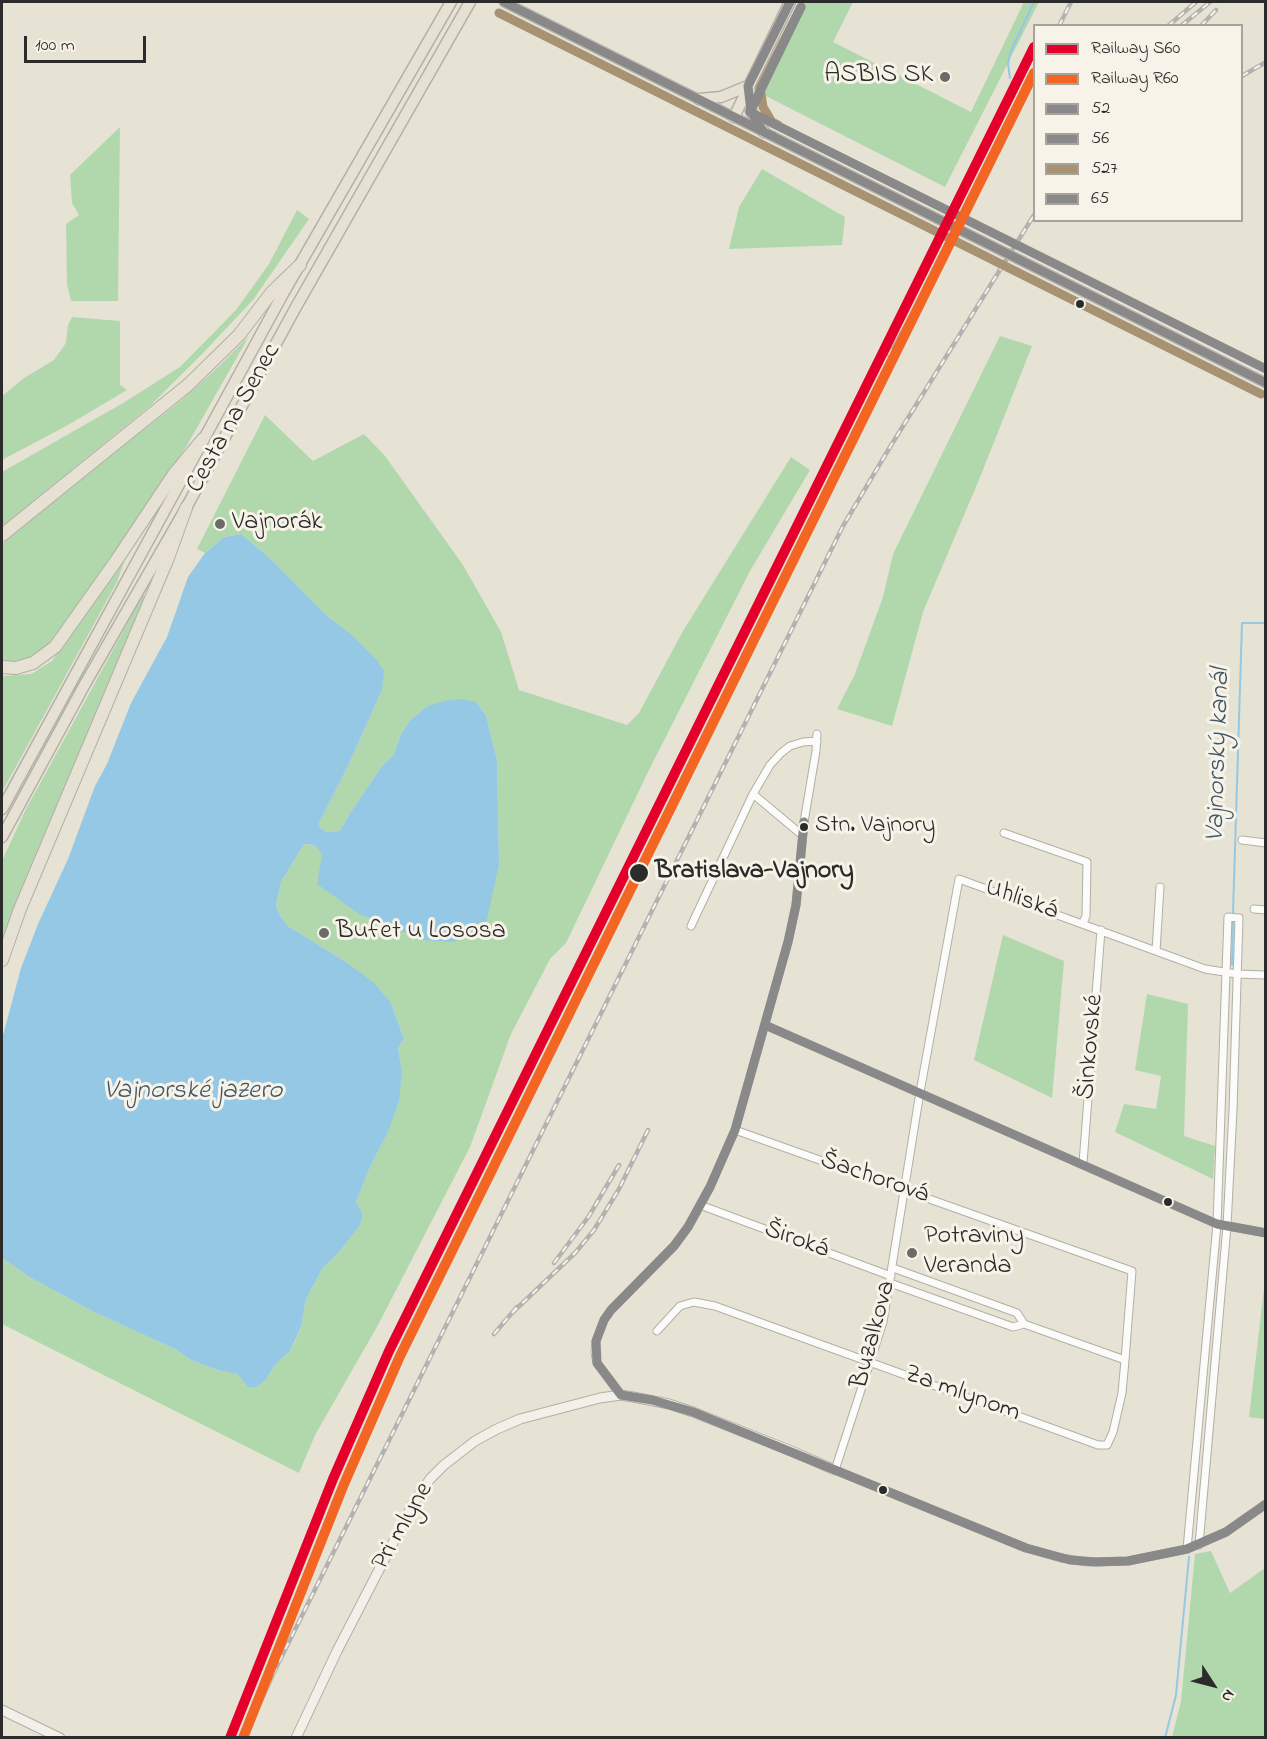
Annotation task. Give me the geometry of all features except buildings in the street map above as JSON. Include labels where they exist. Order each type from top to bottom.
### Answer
[{"type":"highway","points":[[2,535],[59,487],[161,408],[213,362],[245,328],[272,292],[300,265]]},
{"type":"highway","points":[[2,668],[16,668],[33,663],[55,647],[174,474],[203,439]]},
{"type":"highway","points":[[2,960],[20,909],[168,558],[186,508]]},
{"type":"main road","name":"Cesta na Senec","points":[[2,809],[203,439],[451,2]]},
{"type":"main road","name":"Cesta na Senec","points":[[2,837],[296,307],[470,2]]},
{"type":"main road","points":[[504,2],[1266,383]]},
{"type":"main road","points":[[734,117],[789,2]]},
{"type":"main road","points":[[699,99],[724,96],[748,86]]},
{"type":"main road","points":[[748,86],[751,111],[764,132]]},
{"type":"main road","name":"Pri mlyne","points":[[296,1737],[413,1504],[437,1472],[475,1441],[520,1419],[600,1398],[621,1395],[669,1404],[835,1470]]},
{"type":"main road","points":[[2,1710],[60,1737]]},
{"type":"street","points":[[621,1395],[597,1363],[595,1352],[599,1330],[611,1310],[674,1246],[688,1227],[735,1130],[796,906],[802,835],[817,738],[802,742],[781,753],[770,765],[753,794],[691,926]]},
{"type":"street","points":[[753,794],[802,835]]},
{"type":"street","name":"Uhliská","points":[[1005,833],[1087,862],[1086,916],[1083,923]]},
{"type":"street","points":[[1242,840],[1266,843]]},
{"type":"street","name":"Uhliská","points":[[959,879],[1205,969],[1237,974],[1266,975]]},
{"type":"street","name":"Buzalkova","points":[[835,1470],[883,1322],[920,1092],[959,879]]},
{"type":"street","points":[[1156,951],[1160,887]]},
{"type":"street","points":[[1254,909],[1266,910]]},
{"type":"street","points":[[1187,1549],[1217,1224],[1228,917],[1239,918],[1233,1110],[1227,1226],[1199,1545]]},
{"type":"street","name":"Šinkovské","points":[[1083,1163],[1101,930]]},
{"type":"street","points":[[765,1024],[1217,1224],[1266,1233]]},
{"type":"street","name":"Šachorová","points":[[735,1130],[1132,1271],[1125,1360]]},
{"type":"street","name":"Široká","points":[[700,1205],[891,1276],[1013,1327],[1024,1324],[1125,1360]]},
{"type":"street","name":"Široká","points":[[891,1276],[1017,1312],[1024,1324]]},
{"type":"street","name":"Za mlynom","points":[[657,1331],[680,1306],[694,1302],[715,1306],[1098,1445],[1107,1445],[1113,1432],[1122,1394],[1125,1360]]},
{"type":"street","name":"Pri mlyne","points":[[835,1470],[1026,1548],[1080,1561],[1108,1563],[1148,1558],[1187,1549],[1226,1532],[1266,1504]]},
{"type":"green space","points":[[804,2],[853,2],[833,42],[971,112],[1024,2],[1039,2],[945,187],[760,93]]},
{"type":"green space","points":[[120,127],[118,301],[71,301],[67,284],[66,224],[79,215],[72,203],[70,175]]},
{"type":"green space","points":[[762,169],[845,217],[842,245],[729,249],[739,207]]},
{"type":"green space","points":[[297,210],[309,219],[253,300],[150,406],[2,526],[2,472],[123,403],[180,367],[236,310],[269,264]]},
{"type":"green space","points":[[72,317],[120,321],[120,385],[127,390],[2,460],[2,396],[24,378],[54,360],[66,343],[68,325]]},
{"type":"green space","points":[[249,336],[186,447],[57,634],[42,652],[24,660],[8,662],[2,660],[2,544],[75,483],[178,403]]},
{"type":"green space","points":[[1000,336],[1032,346],[923,612],[892,726],[837,709],[855,674],[883,597],[893,554]]},
{"type":"green space","points":[[265,415],[313,461],[364,434],[385,456],[463,565],[501,632],[519,690],[627,725],[639,713],[683,631],[791,457],[810,470],[750,571],[649,770],[566,943],[550,959],[511,1034],[470,1147],[378,1325],[315,1435],[299,1473],[2,1324],[2,1258],[31,1278],[96,1313],[175,1349],[191,1360],[217,1370],[237,1374],[248,1387],[266,1380],[275,1365],[290,1351],[301,1327],[306,1299],[322,1269],[339,1252],[360,1224],[363,1215],[356,1202],[387,1134],[402,1071],[398,1048],[404,1039],[391,1003],[346,962],[288,926],[276,906],[281,882],[304,844],[315,845],[404,932],[423,940],[499,864],[497,760],[486,715],[476,702],[426,707],[410,720],[401,734],[394,754],[382,766],[340,831],[328,832],[320,828],[319,823],[348,766],[382,690],[377,660],[327,616],[271,559],[241,534],[224,537],[205,553],[197,549]]},
{"type":"green space","points":[[126,556],[117,582],[2,792],[2,676],[31,674],[52,661]]},
{"type":"green space","points":[[143,595],[145,597],[2,945],[2,861],[25,811]]},
{"type":"green space","points":[[1003,935],[1064,961],[1052,1098],[974,1060]]},
{"type":"green space","points":[[1147,994],[1188,1004],[1184,1136],[1215,1146],[1213,1179],[1115,1132],[1124,1104],[1156,1109],[1161,1076],[1135,1070]]},
{"type":"green space","points":[[1264,1288],[1266,1288],[1265,1419],[1249,1417]]},
{"type":"green space","points":[[1211,1551],[1230,1593],[1265,1568],[1265,1737],[1172,1737],[1181,1702],[1195,1554]]},
{"type":"water","name":"Vajnorské jazero","points":[[241,534],[271,559],[327,616],[353,636],[377,660],[384,671],[382,690],[348,766],[319,823],[320,828],[328,832],[340,831],[382,766],[394,754],[401,734],[410,720],[426,707],[460,699],[476,702],[486,715],[497,760],[499,864],[484,933],[452,942],[423,940],[359,914],[317,884],[322,854],[315,845],[304,844],[281,882],[276,906],[288,926],[346,962],[374,983],[391,1003],[404,1039],[398,1048],[402,1071],[399,1101],[387,1134],[356,1202],[363,1215],[360,1225],[322,1269],[306,1299],[301,1327],[290,1351],[275,1365],[266,1380],[256,1387],[248,1387],[237,1374],[217,1370],[191,1360],[175,1349],[96,1313],[31,1278],[2,1258],[2,1039],[21,968],[131,703],[167,637],[188,577],[205,553],[224,537]]},
{"type":"waterway","points":[[1010,78],[1008,64],[1010,53],[1034,2]]},
{"type":"waterway","name":"Vajnorský kanál","points":[[1233,913],[1242,623],[1266,623]]},
{"type":"waterway","name":"Vajnorský kanál","points":[[1232,965],[1233,922]]},
{"type":"waterway","name":"Vajnorský kanál","points":[[1165,1738],[1176,1695],[1189,1557]]},
{"type":"railway","points":[[1060,24],[1071,2]]},
{"type":"railway","points":[[1170,24],[1196,2]]},
{"type":"railway","points":[[1183,24],[1210,2]]},
{"type":"railway","points":[[1203,24],[1216,10]]},
{"type":"railway","points":[[1243,75],[1266,62]]},
{"type":"railway","points":[[889,355],[929,286],[1033,76]]},
{"type":"railway","points":[[244,1738],[274,1672],[843,526],[1033,217]]},
{"type":"railway","points":[[512,1313],[575,1253],[594,1230],[619,1189],[648,1130]]},
{"type":"railway","points":[[554,1263],[589,1216],[619,1165]]},
{"type":"railway","points":[[494,1334],[517,1307]]},
{"type":"rail line","name":"S60","points":[[230,1738],[333,1479],[389,1351],[1033,49]]},
{"type":"rail line","name":"R60","points":[[243,1738],[344,1484],[400,1356],[1033,75]]},
{"type":"transit line","name":"56","points":[[504,2],[1266,383]]},
{"type":"transit line","name":"56","points":[[773,136],[764,132],[755,119],[751,111],[748,86],[790,2]]},
{"type":"transit line","name":"527","points":[[778,125],[772,122],[763,107],[760,88],[801,7]]},
{"type":"transit line","name":"65","points":[[801,7],[750,112],[1266,369]]},
{"type":"transit line","name":"527","points":[[499,13],[1261,394]]},
{"type":"transit line","name":"52","points":[[621,1395],[597,1363],[596,1341],[604,1320],[611,1310],[674,1246],[688,1227],[710,1187],[735,1130],[788,942],[796,905],[804,822]]},
{"type":"transit line","name":"52","points":[[765,1025],[1217,1224],[1266,1233]]},
{"type":"transit line","name":"52","points":[[621,1395],[652,1400],[693,1412],[1026,1548],[1070,1560],[1128,1561],[1187,1549],[1226,1532],[1266,1504]]},
{"type":"place","name":"ASBIS SK","points":[[945,77]]},
{"type":"place","name":"Vajnorák","points":[[220,524]]},
{"type":"place","name":"Stn. Vajnory","points":[[804,827]]},
{"type":"place","name":"Bratislava-Vajnory","points":[[639,873]]},
{"type":"place","name":"Bufet u Lososa","points":[[324,933]]},
{"type":"place","name":"Potraviny Veranda","points":[[912,1253]]}]
